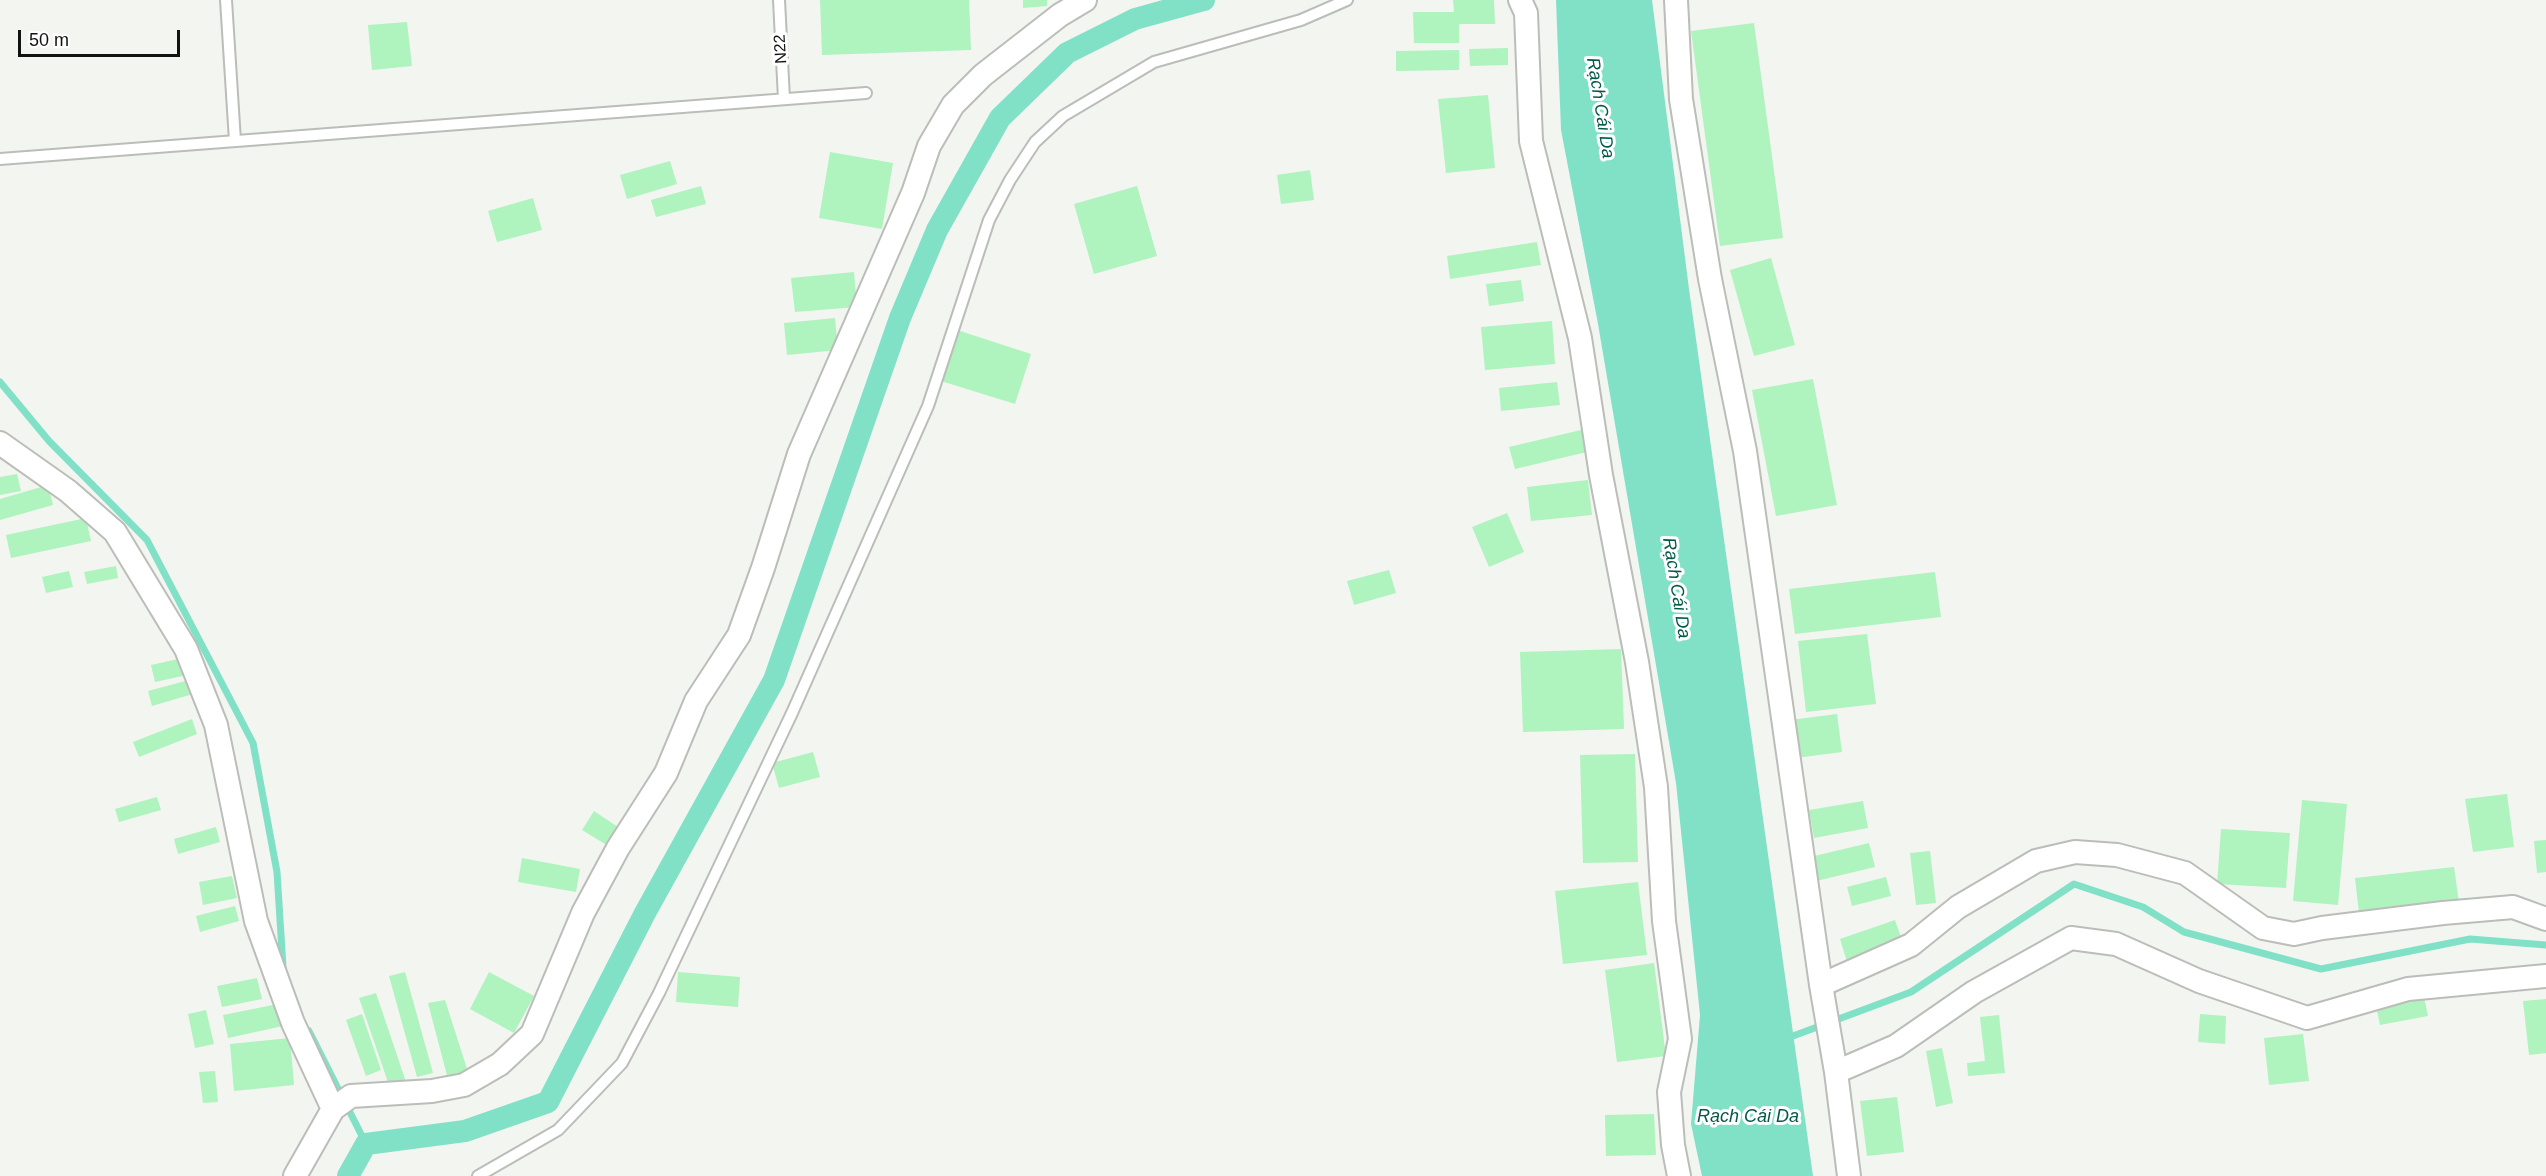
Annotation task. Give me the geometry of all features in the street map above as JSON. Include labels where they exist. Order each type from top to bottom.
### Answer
[{"type":"street","points":[[342,1103],[464,1085],[500,1064],[532,1034],[583,913],[618,849],[666,773],[696,700],[738,635],[763,568],[799,454],[913,193],[929,146],[953,105],[983,75],[1060,15],[1085,0]]},
{"type":"street","points":[[1520,0],[1526,13],[1531,141],[1580,338],[1601,475],[1637,662],[1656,787],[1664,921],[1680,1039],[1669,1092],[1673,1145],[1679,1176]]},
{"type":"street","points":[[1676,0],[1681,99],[1710,279],[1745,451],[1821,985],[1836,1072],[1849,1176]]},
{"type":"street","points":[[0,443],[68,490],[115,532],[186,649],[216,725],[256,921],[293,1023],[342,1103]]},
{"type":"street","points":[[1821,985],[1911,945],[1958,907],[2036,861],[2075,852],[2117,855],[2186,873],[2263,928],[2294,934],[2322,928],[2443,913],[2513,907],[2546,919]]},
{"type":"street","points":[[1836,1072],[1896,1046],[1974,992],[2071,938],[2116,944],[2199,981],[2307,1018],[2408,989],[2546,976]]},
{"type":"street","points":[[296,1176],[342,1103]]},
{"type":"lane","points":[[226,0],[235,141]]},
{"type":"lane","name":"N22","points":[[779,0],[784,99]]},
{"type":"lane","points":[[478,1176],[558,1130],[622,1063],[659,993],[792,713],[928,406],[989,220],[1010,180],[1035,142],[1063,116],[1154,62],[1301,20],[1347,0]]},
{"type":"lane","points":[[0,159],[866,93]]},
{"type":"water","name":"Rạch Cái Da","points":[[1556,0],[1652,0],[1689,289],[1813,1176],[1702,1176],[1691,1124],[1700,1015],[1676,783],[1598,324],[1561,130]]},
{"type":"building","points":[[820,0],[969,0],[971,50],[822,55]]},
{"type":"building","points":[[1023,0],[1047,0],[1047,6],[1023,8]]},
{"type":"building","points":[[1453,0],[1494,0],[1495,24],[1459,24],[1459,43],[1414,43],[1413,12],[1454,12]]},
{"type":"building","points":[[407,22],[412,66],[372,70],[368,25]]},
{"type":"building","points":[[1754,23],[1783,238],[1720,246],[1691,31]]},
{"type":"building","points":[[1508,48],[1508,65],[1470,66],[1469,49]]},
{"type":"building","points":[[1459,50],[1459,70],[1396,71],[1396,51]]},
{"type":"building","points":[[1488,95],[1495,168],[1446,173],[1438,99]]},
{"type":"building","points":[[830,152],[893,163],[882,229],[819,218]]},
{"type":"building","points":[[670,161],[677,184],[627,199],[620,175]]},
{"type":"building","points":[[1310,170],[1314,200],[1281,204],[1277,175]]},
{"type":"building","points":[[701,186],[706,204],[656,217],[651,200]]},
{"type":"building","points":[[1137,186],[1157,256],[1094,274],[1074,204]]},
{"type":"building","points":[[533,198],[542,230],[497,242],[488,211]]},
{"type":"building","points":[[1537,242],[1541,265],[1450,279],[1447,256]]},
{"type":"building","points":[[1771,258],[1795,345],[1754,356],[1730,270]]},
{"type":"building","points":[[854,272],[857,307],[795,312],[791,278]]},
{"type":"building","points":[[1521,280],[1524,301],[1489,306],[1486,284]]},
{"type":"building","points":[[835,318],[838,350],[787,355],[784,323]]},
{"type":"building","points":[[1552,321],[1555,364],[1485,370],[1481,327]]},
{"type":"building","points":[[957,330],[1031,354],[1015,404],[941,381]]},
{"type":"building","points":[[1813,379],[1837,505],[1776,516],[1752,390]]},
{"type":"building","points":[[1557,382],[1560,405],[1501,411],[1499,388]]},
{"type":"building","points":[[1585,429],[1591,451],[1515,469],[1509,447]]},
{"type":"building","points":[[17,474],[21,491],[0,495],[0,477]]},
{"type":"building","points":[[1588,480],[1592,515],[1531,521],[1527,487]]},
{"type":"building","points":[[48,485],[53,505],[0,520],[0,499]]},
{"type":"building","points":[[1507,513],[1524,552],[1489,567],[1472,527]]},
{"type":"building","points":[[86,518],[91,541],[11,558],[6,535]]},
{"type":"building","points":[[116,566],[118,578],[87,584],[84,572]]},
{"type":"building","points":[[1389,570],[1396,593],[1354,605],[1347,581]]},
{"type":"building","points":[[69,571],[73,587],[46,593],[42,577]]},
{"type":"building","points":[[1935,572],[1941,617],[1795,634],[1789,589]]},
{"type":"building","points":[[1867,634],[1876,704],[1806,712],[1798,641]]},
{"type":"building","points":[[1621,649],[1624,729],[1523,732],[1520,652]]},
{"type":"building","points":[[183,658],[187,675],[155,682],[151,665]]},
{"type":"building","points":[[189,680],[193,694],[152,706],[148,691]]},
{"type":"building","points":[[1837,714],[1842,752],[1796,758],[1790,720]]},
{"type":"building","points":[[192,719],[197,734],[139,757],[133,742]]},
{"type":"building","points":[[813,752],[820,777],[779,788],[772,763]]},
{"type":"building","points":[[1635,754],[1638,862],[1583,863],[1580,755]]},
{"type":"building","points":[[2507,794],[2514,847],[2473,852],[2465,799]]},
{"type":"building","points":[[157,797],[161,810],[119,822],[115,809]]},
{"type":"building","points":[[2302,800],[2347,804],[2338,905],[2293,901]]},
{"type":"building","points":[[1863,801],[1868,828],[1814,838],[1809,810]]},
{"type":"building","points":[[594,811],[621,829],[610,847],[582,830]]},
{"type":"building","points":[[216,827],[220,842],[178,854],[174,839]]},
{"type":"building","points":[[2221,829],[2290,833],[2286,888],[2217,884]]},
{"type":"building","points":[[2546,840],[2546,872],[2537,873],[2534,841]]},
{"type":"building","points":[[1869,843],[1875,867],[1812,882],[1806,858]]},
{"type":"building","points":[[1930,851],[1936,903],[1916,905],[1910,853]]},
{"type":"building","points":[[522,858],[580,869],[576,892],[518,882]]},
{"type":"building","points":[[2454,867],[2459,902],[2359,913],[2355,878]]},
{"type":"building","points":[[232,876],[237,898],[203,905],[199,882]]},
{"type":"building","points":[[1886,877],[1891,896],[1852,906],[1847,887]]},
{"type":"building","points":[[1638,882],[1647,955],[1563,964],[1555,891]]},
{"type":"building","points":[[235,906],[239,921],[200,932],[196,916]]},
{"type":"building","points":[[1895,920],[1904,946],[1848,965],[1840,939]]},
{"type":"building","points":[[1654,963],[1666,1056],[1617,1062],[1605,970]]},
{"type":"building","points":[[405,972],[433,1073],[417,1077],[389,976]]},
{"type":"building","points":[[489,972],[534,996],[514,1033],[470,1009]]},
{"type":"building","points":[[678,972],[740,977],[738,1007],[676,1002]]},
{"type":"building","points":[[257,978],[262,999],[222,1007],[217,986]]},
{"type":"building","points":[[376,993],[406,1082],[390,1088],[359,998]]},
{"type":"building","points":[[2424,997],[2428,1016],[2380,1025],[2376,1006]]},
{"type":"building","points":[[2546,999],[2546,1053],[2529,1055],[2523,1001]]},
{"type":"building","points":[[445,1000],[469,1075],[450,1087],[428,1003]]},
{"type":"building","points":[[278,1004],[283,1026],[228,1038],[223,1015]]},
{"type":"building","points":[[206,1010],[214,1044],[195,1048],[188,1014]]},
{"type":"building","points":[[362,1014],[381,1070],[366,1076],[346,1020]]},
{"type":"building","points":[[2200,1014],[2226,1016],[2225,1044],[2198,1042]]},
{"type":"building","points":[[1999,1015],[2005,1073],[1968,1076],[1967,1063],[1985,1061],[1980,1017]]},
{"type":"building","points":[[2303,1034],[2309,1081],[2269,1085],[2264,1038]]},
{"type":"building","points":[[290,1038],[294,1085],[234,1091],[230,1044]]},
{"type":"building","points":[[1942,1048],[1953,1103],[1936,1107],[1926,1051]]},
{"type":"building","points":[[215,1071],[218,1102],[203,1103],[199,1072]]},
{"type":"building","points":[[1897,1097],[1904,1152],[1867,1156],[1860,1101]]},
{"type":"building","points":[[1654,1114],[1656,1155],[1606,1156],[1605,1115]]},
{"type":"waterway","points":[[348,1176],[366,1144],[465,1131],[548,1102],[645,913],[774,680],[900,318],[937,230],[1000,118],[1067,53],[1135,19],[1204,0]]},
{"type":"waterway","points":[[0,382],[49,441],[147,540],[253,743],[277,872],[283,967]]},
{"type":"waterway","points":[[1785,1039],[1911,992],[2074,884],[2143,907],[2184,932],[2321,969],[2470,939],[2546,945]]},
{"type":"waterway","points":[[309,1031],[366,1144]]}]
